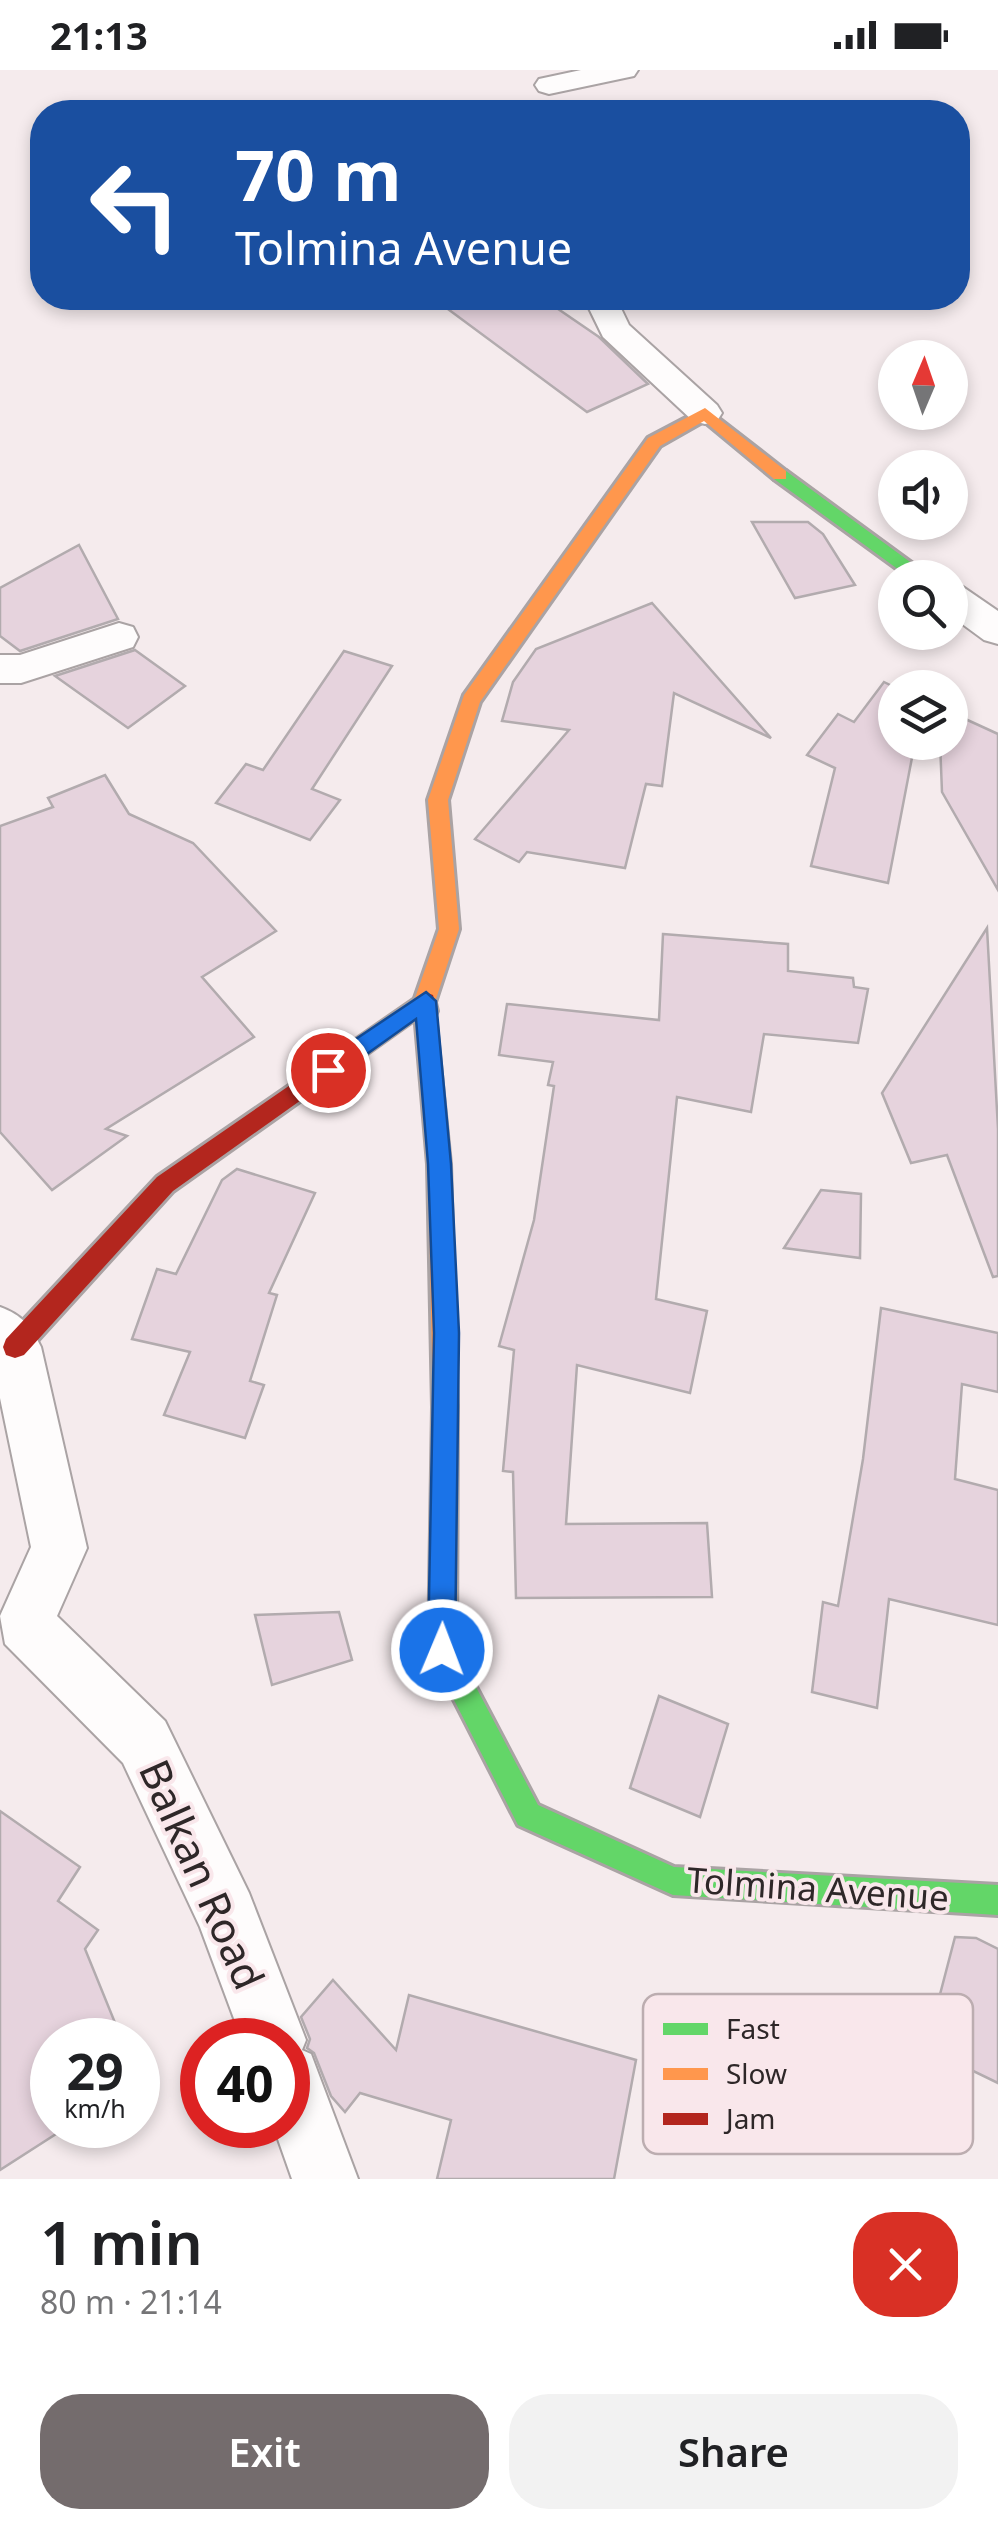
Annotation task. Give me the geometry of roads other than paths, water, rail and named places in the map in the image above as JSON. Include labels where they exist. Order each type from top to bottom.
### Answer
[{"type":"street","points":[[547,78],[624,70]]},
{"type":"street","points":[[606,310],[615,330],[705,413],[796,489],[897,560]]},
{"type":"street","points":[[7,1339],[164,1184],[426,1001],[449,929],[438,800],[470,700],[654,442],[705,413]]},
{"type":"street","points":[[968,609],[998,630]]},
{"type":"street","points":[[0,669],[20,669],[119,637]]},
{"type":"street","name":"Tolmina Avenue","points":[[426,1001],[439,1164],[446,1333],[442,1650],[528,1815],[673,1881],[998,1900]]},
{"type":"street","name":"Balkan Road","points":[[7,1339],[58,1548],[12,1632],[144,1742],[227,1915],[266,2018]]},
{"type":"street","points":[[310,2136],[326,2179]]}]
